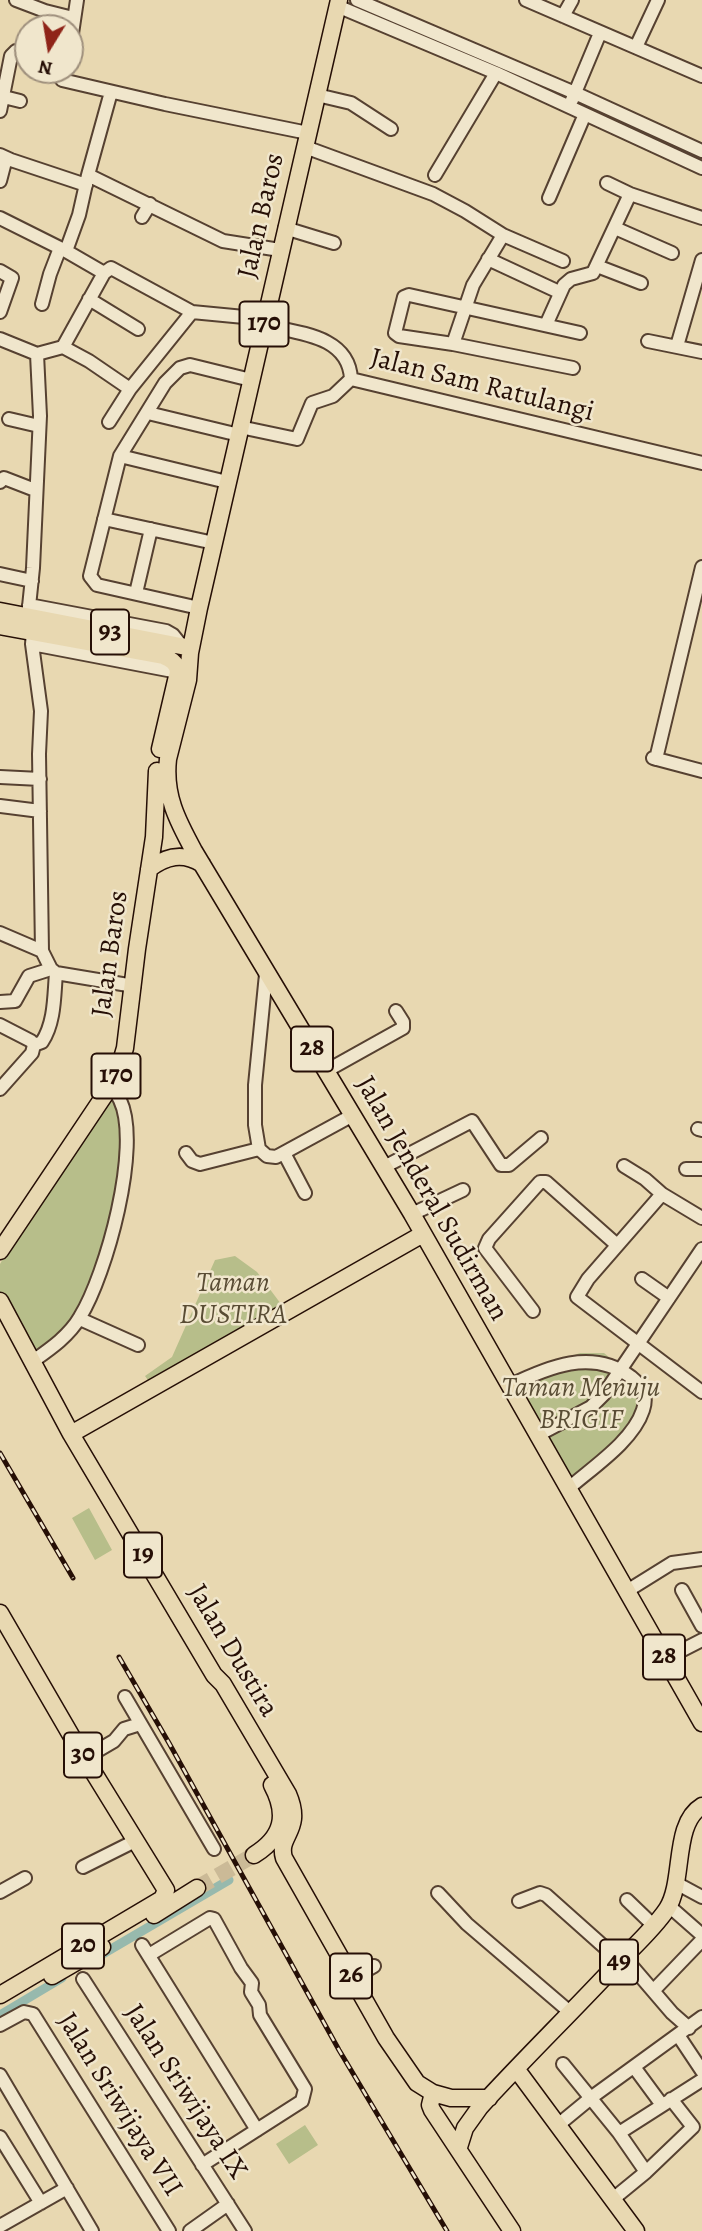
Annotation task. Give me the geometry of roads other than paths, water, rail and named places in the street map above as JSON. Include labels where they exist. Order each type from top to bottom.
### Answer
[{"type":"main road","name":"Jalan Baros","points":[[186,647],[199,608],[338,3]]},
{"type":"main road","name":"93","points":[[0,611],[30,624],[168,658],[175,663],[178,671]]},
{"type":"main road","name":"93","points":[[0,626],[30,624],[186,647]]},
{"type":"main road","points":[[144,652],[160,649],[183,652],[186,647]]},
{"type":"main road","name":"Jalan Jenderal Sudirman","points":[[186,647],[188,680],[167,772],[174,814],[266,974],[412,1214],[702,1723]]},
{"type":"main road","name":"Jalan Baros","points":[[0,1251],[117,1076],[125,1048],[156,820],[157,771],[178,671]]},
{"type":"main road","points":[[156,820],[164,812],[174,814]]},
{"type":"main road","points":[[149,869],[160,861],[177,856],[189,857],[202,863]]},
{"type":"main road","points":[[71,1434],[423,1234]]},
{"type":"main road","name":"Jalan Dustira","points":[[0,1301],[71,1434],[214,1675],[223,1684],[292,1805],[294,1820],[282,1850]]},
{"type":"main road","name":"30","points":[[0,1613],[166,1890],[165,1896]]},
{"type":"main road","points":[[214,1675],[217,1687],[280,1803],[282,1814],[279,1828],[273,1840],[254,1855]]},
{"type":"main road","name":"49","points":[[459,2147],[469,2122],[489,2098],[669,1906],[685,1831],[691,1814],[702,1806]]},
{"type":"main road","name":"26","points":[[282,1850],[284,1858],[386,2038],[417,2083],[433,2093]]},
{"type":"main road","points":[[0,2006],[78,1962],[197,1888]]},
{"type":"main road","name":"20","points":[[0,1995],[165,1896]]},
{"type":"main road","points":[[517,2070],[636,2231]]},
{"type":"main road","points":[[489,2098],[461,2100],[433,2093],[430,2105],[512,2231]]},
{"type":"street","points":[[16,0],[58,14]]},
{"type":"street","points":[[357,0],[373,14],[496,74],[702,168]]},
{"type":"street","points":[[526,0],[600,33],[701,72]]},
{"type":"street","points":[[564,16],[572,0]]},
{"type":"street","points":[[636,47],[658,0]]},
{"type":"street","points":[[338,3],[373,14],[575,93],[702,151]]},
{"type":"street","points":[[569,106],[600,33]]},
{"type":"street","points":[[0,111],[1,96],[14,53]]},
{"type":"street","points":[[435,175],[496,74]]},
{"type":"street","points":[[80,84],[306,140],[433,194],[503,235],[563,261]]},
{"type":"street","points":[[42,304],[50,274],[79,215],[111,92]]},
{"type":"street","points":[[317,95],[351,103],[391,129]]},
{"type":"street","points":[[1,96],[20,101]]},
{"type":"street","points":[[549,198],[585,114]]},
{"type":"street","points":[[0,181],[3,156],[87,180],[150,204],[174,223],[232,244],[280,250]]},
{"type":"street","points":[[607,183],[630,194],[702,218]]},
{"type":"street","points":[[546,325],[559,292],[571,279],[593,273],[630,194]]},
{"type":"street","points":[[142,217],[150,204]]},
{"type":"street","points":[[0,218],[104,273]]},
{"type":"street","points":[[285,228],[334,243]]},
{"type":"street","points":[[615,228],[672,253]]},
{"type":"street","points":[[453,344],[473,285],[503,235]]},
{"type":"street","points":[[488,259],[559,292]]},
{"type":"street","points":[[677,346],[702,262]]},
{"type":"street","points":[[597,265],[641,283]]},
{"type":"street","points":[[0,339],[37,354],[63,347],[104,273],[114,268],[192,312],[265,322],[330,342],[346,359],[351,379]]},
{"type":"street","points":[[0,271],[12,278],[0,312]]},
{"type":"street","points":[[573,368],[397,335],[404,298],[409,295],[580,333]]},
{"type":"street","points":[[89,299],[138,329]]},
{"type":"street","points":[[108,422],[130,388],[192,312]]},
{"type":"street","points":[[648,341],[702,352]]},
{"type":"street","points":[[63,347],[130,388]]},
{"type":"street","points":[[34,1045],[42,1042],[48,1031],[54,1008],[53,971],[42,951],[41,711],[30,624],[39,426],[40,382],[37,354]]},
{"type":"street","points":[[199,608],[97,584],[90,576],[120,456],[165,383],[185,365],[197,365],[251,380]]},
{"type":"street","name":"Jalan Sam Ratulangi","points":[[239,431],[297,439],[312,403],[333,396],[351,379],[702,463]]},
{"type":"street","points":[[148,413],[239,431]]},
{"type":"street","points":[[9,419],[39,426]]},
{"type":"street","points":[[120,456],[228,482]]},
{"type":"street","points":[[0,482],[4,478],[35,490]]},
{"type":"street","points":[[104,519],[214,543]]},
{"type":"street","points":[[136,593],[151,529]]},
{"type":"street","points":[[702,567],[654,759],[702,771]]},
{"type":"street","points":[[0,574],[32,581]]},
{"type":"street","points":[[30,624],[178,671]]},
{"type":"street","points":[[0,777],[40,779]]},
{"type":"street","points":[[0,806],[40,811]]},
{"type":"street","points":[[0,933],[42,951]]},
{"type":"street","points":[[0,1002],[15,1001],[29,976],[53,971],[134,986]]},
{"type":"street","points":[[266,974],[254,1085],[255,1125],[259,1149],[267,1156],[276,1157],[353,1115]]},
{"type":"street","points":[[326,1071],[403,1028],[403,1022],[396,1011]]},
{"type":"street","points":[[0,1025],[32,1041],[34,1045],[32,1053],[0,1088]]},
{"type":"street","points":[[33,1360],[66,1335],[80,1318],[106,1258],[125,1167],[124,1114],[121,1101],[110,1087]]},
{"type":"street","points":[[384,1167],[472,1121],[498,1162],[504,1166],[509,1165],[541,1138]]},
{"type":"street","points":[[186,1153],[191,1161],[200,1164],[259,1149]]},
{"type":"street","points":[[284,1153],[305,1193]]},
{"type":"street","points":[[624,1166],[662,1194],[702,1218]]},
{"type":"street","points":[[686,1170],[702,1169]]},
{"type":"street","points":[[533,1311],[485,1248],[489,1239],[538,1184],[546,1182],[617,1245]]},
{"type":"street","points":[[412,1214],[463,1190]]},
{"type":"street","points":[[662,1194],[588,1279],[577,1297],[702,1392]]},
{"type":"street","points":[[538,1435],[591,1408],[604,1394],[702,1248]]},
{"type":"street","points":[[642,1279],[669,1298]]},
{"type":"street","points":[[80,1318],[138,1345]]},
{"type":"street","points":[[509,1387],[537,1373],[578,1361],[592,1361],[621,1370],[643,1389],[643,1409],[635,1424],[621,1441],[569,1488]]},
{"type":"street","points":[[626,1591],[672,1563],[702,1559]]},
{"type":"street","points":[[682,1590],[702,1626]]},
{"type":"street","points":[[665,1659],[702,1640]]},
{"type":"street","points":[[125,1698],[214,1849]]},
{"type":"street","points":[[85,1758],[114,1741],[124,1729],[140,1724]]},
{"type":"street","points":[[83,1867],[135,1840]]},
{"type":"street","points":[[0,1892],[25,1878]]},
{"type":"street","points":[[676,1883],[702,1897]]},
{"type":"street","points":[[438,1893],[467,1924],[571,2013]]},
{"type":"street","points":[[519,1902],[540,1893],[546,1895],[622,1959],[672,2013],[702,2071]]},
{"type":"street","points":[[627,1900],[653,1925]]},
{"type":"street","points":[[653,1991],[702,1938],[669,1906]]},
{"type":"street","points":[[202,2165],[257,2130],[304,2098],[306,2089],[260,2013],[251,1990],[252,1983],[212,1918],[146,1950],[257,2130]]},
{"type":"street","points":[[353,1979],[374,1966]]},
{"type":"street","name":"Jalan Sriwijaya IX","points":[[83,1979],[245,2231]]},
{"type":"street","name":"Jalan Sriwijaya VII","points":[[0,2025],[24,2012],[33,2014],[169,2231]]},
{"type":"street","points":[[558,2125],[702,2017]]},
{"type":"street","points":[[564,2064],[592,2097],[646,2172]]},
{"type":"street","points":[[613,2199],[693,2127],[634,2067]]},
{"type":"street","points":[[0,2075],[92,2231]]},
{"type":"street","points":[[619,2133],[702,2080]]},
{"type":"street","points":[[0,2137],[41,2203]]},
{"type":"street","points":[[0,2226],[67,2188]]},
{"type":"street","points":[[190,2231],[228,2204]]},
{"type":"waterway","points":[[101,1955],[229,1880]]},
{"type":"waterway","points":[[0,2015],[62,1978]]},
{"type":"tunnel","points":[[197,1888],[254,1855]]},
{"type":"railway","points":[[0,1453],[73,1578]]},
{"type":"railway","points":[[119,1657],[339,2050],[447,2231]]},
{"type":"park label","name":"Taman DUSTIRA","points":[[233,1300]]},
{"type":"park label","name":"Taman Menuju BRIGIF","points":[[581,1405]]}]
